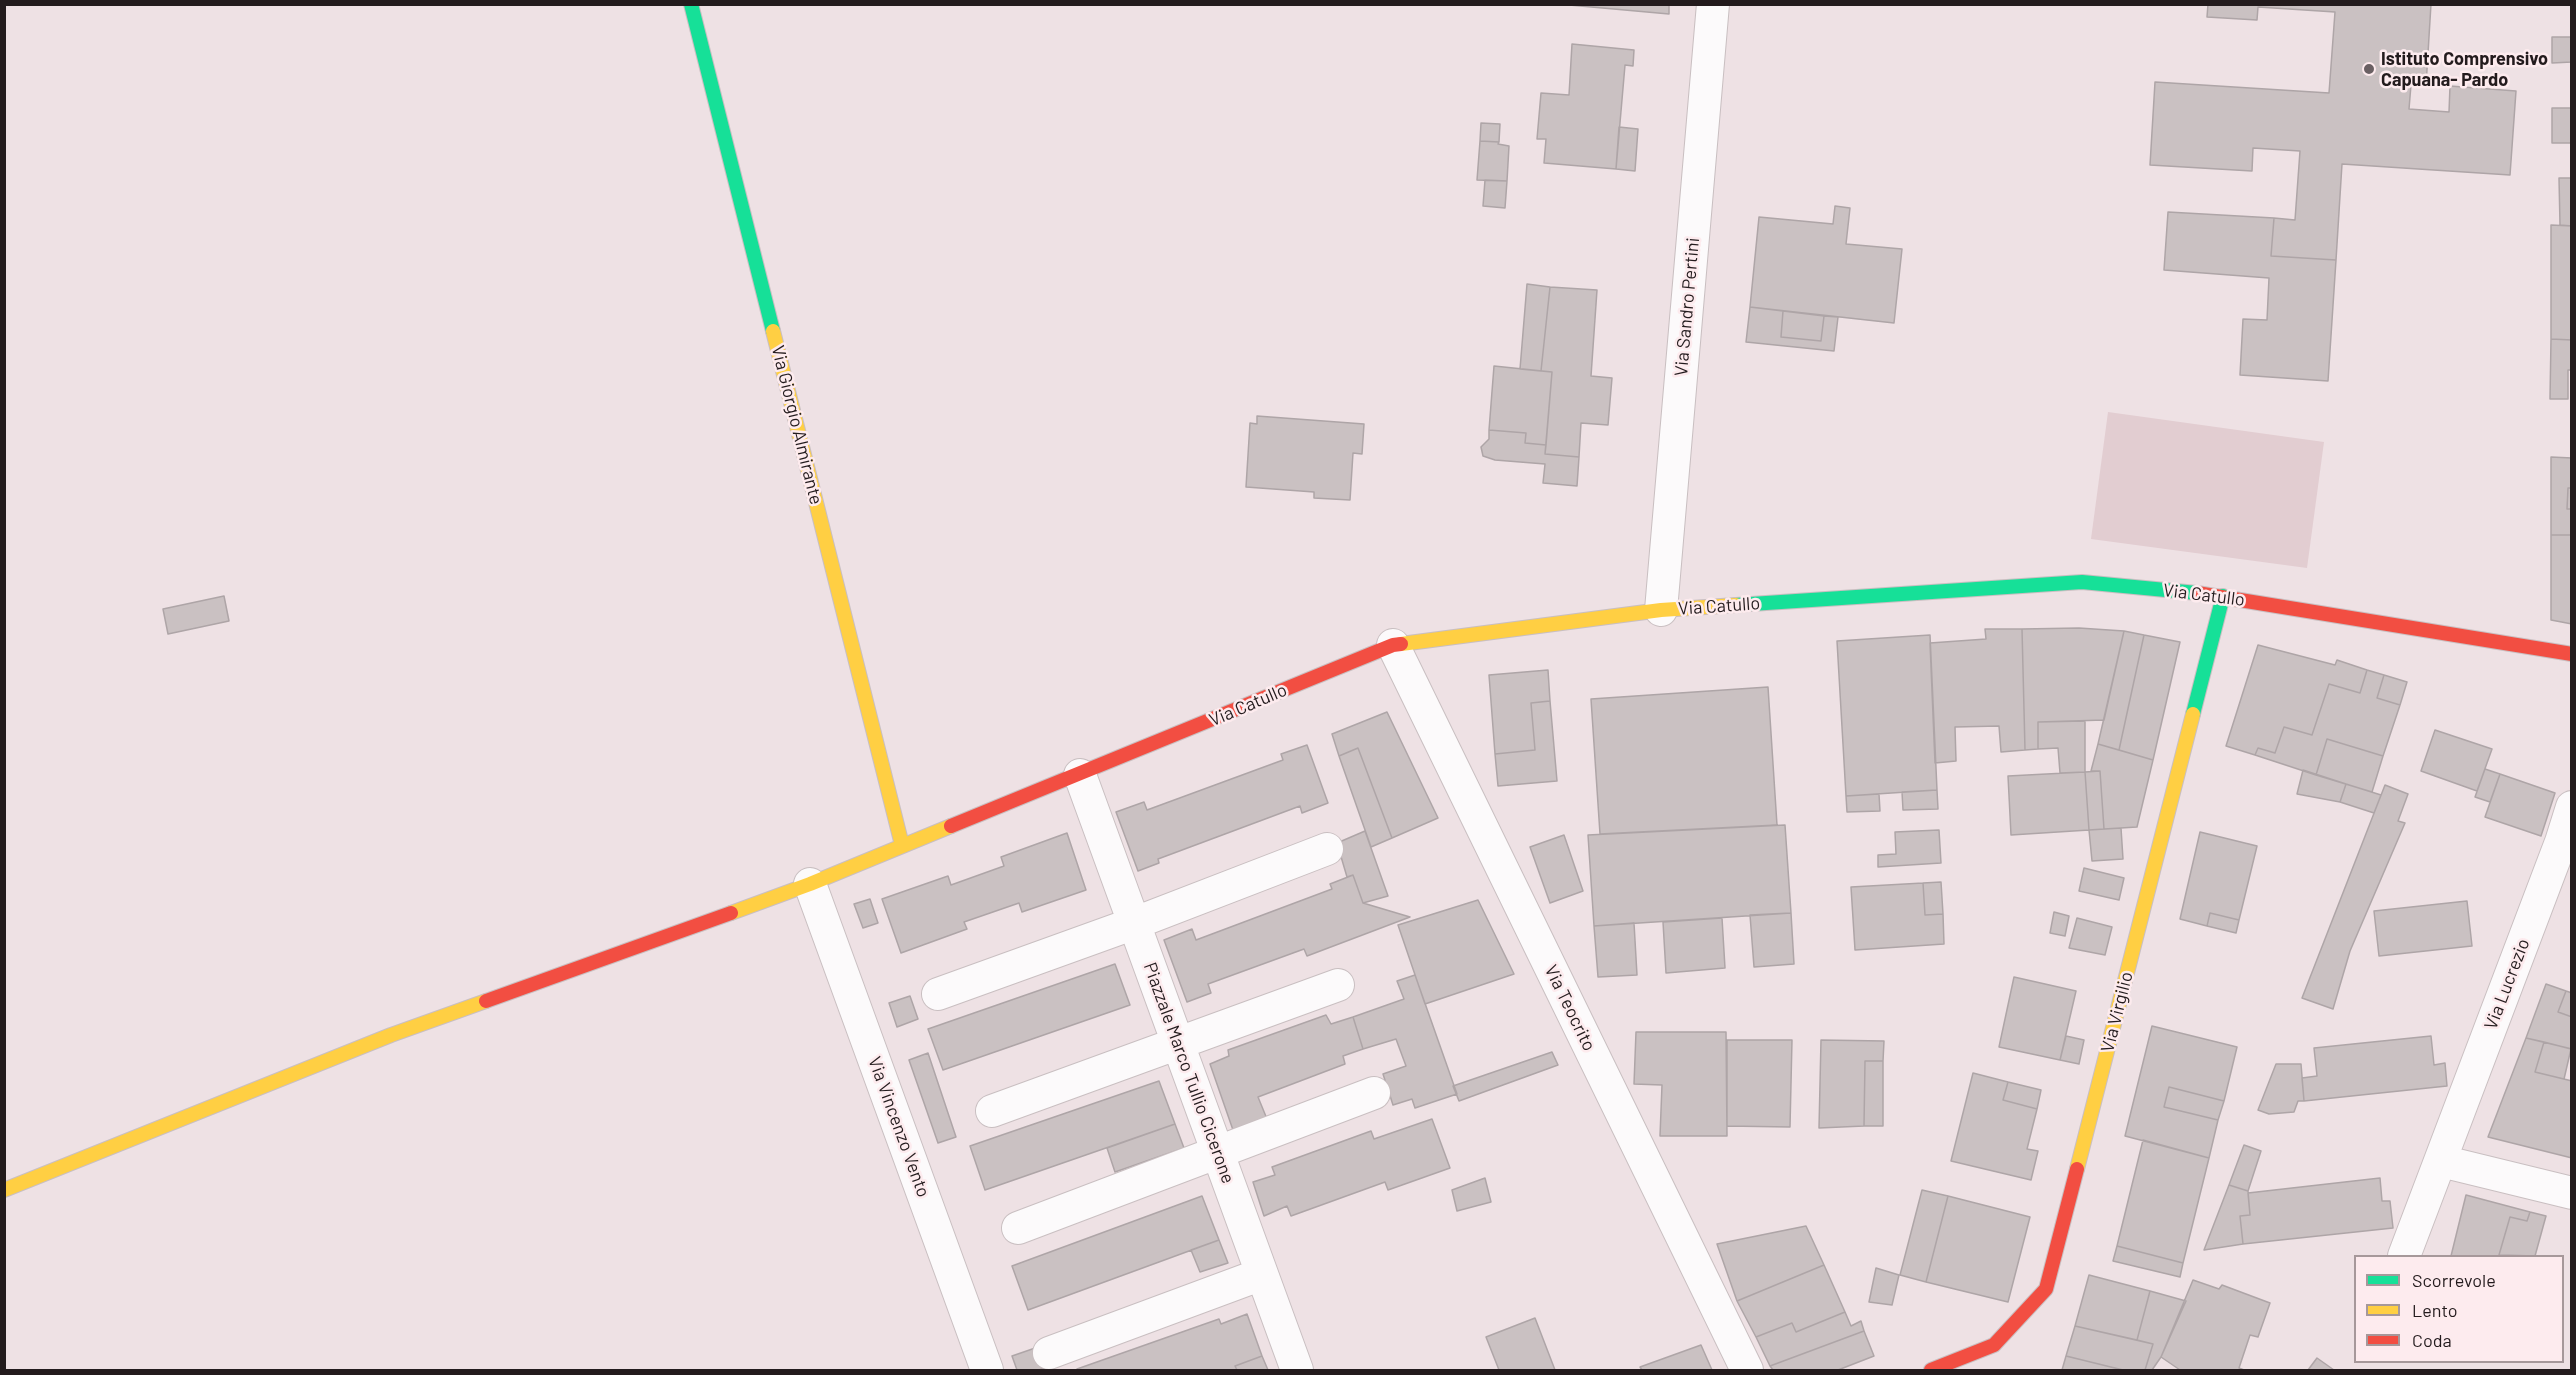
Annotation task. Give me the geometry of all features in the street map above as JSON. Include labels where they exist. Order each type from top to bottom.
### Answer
[{"type":"street","name":"Via Giorgio Almirante","points":[[691,4],[902,845]]},
{"type":"street","name":"Via Sandro Pertini","points":[[1661,610],[1713,4]]},
{"type":"street","name":"Via Catullo","points":[[4,1190],[391,1035],[810,884],[1393,645],[1661,610],[2082,582],[2223,596],[2571,654]]},
{"type":"street","name":"Via Virgilio","points":[[1931,1371],[1971,1364],[1994,1345],[2046,1289],[2223,596]]},
{"type":"street","name":"Via Teocrito","points":[[1393,645],[1747,1371]]},
{"type":"street","name":"Piazzale Marco Tullio Cicerone","points":[[1080,775],[1297,1371]]},
{"type":"street","name":"Via Lucrezio","points":[[2405,1255],[2561,842],[2571,807]]},
{"type":"street","points":[[938,994],[1135,923],[1327,849]]},
{"type":"street","name":"Via Vincenzo Vento","points":[[810,884],[987,1371]]},
{"type":"street","points":[[992,1111],[1338,986]]},
{"type":"street","points":[[1018,1228],[1374,1093]]},
{"type":"street","points":[[2441,1161],[2571,1192]]},
{"type":"street","points":[[1049,1353],[1262,1274]]},
{"type":"shaded area","points":[[2108,412],[2324,442],[2307,568],[2091,539]]},
{"type":"building","points":[[1558,4],[1669,4],[1669,14]]},
{"type":"building","points":[[2208,4],[2431,4],[2426,86],[2411,85],[2409,109],[2449,112],[2450,86],[2516,91],[2510,175],[2342,164],[2336,260],[2271,256],[2274,218],[2295,220],[2300,151],[2253,148],[2252,171],[2150,165],[2155,82],[2329,93],[2335,12],[2258,7],[2257,20],[2207,17]]},
{"type":"building","points":[[2552,37],[2572,37],[2572,62],[2552,63]]},
{"type":"building","points":[[1572,44],[1634,50],[1633,66],[1625,65],[1616,169],[1544,163],[1546,139],[1537,139],[1541,93],[1569,95]]},
{"type":"building","points":[[2552,108],[2572,108],[2572,143],[2552,143]]},
{"type":"building","points":[[1481,123],[1500,124],[1499,142],[1480,141]]},
{"type":"building","points":[[1619,127],[1638,129],[1635,171],[1616,169]]},
{"type":"building","points":[[1480,141],[1499,142],[1498,144],[1509,146],[1507,181],[1477,180]]},
{"type":"building","points":[[2559,178],[2572,178],[2572,226],[2560,225]]},
{"type":"building","points":[[1485,180],[1507,181],[1505,208],[1483,206]]},
{"type":"building","points":[[1835,206],[1850,208],[1846,244],[1902,249],[1894,323],[1750,307],[1759,217],[1833,224]]},
{"type":"building","points":[[2168,212],[2274,218],[2271,256],[2336,260],[2328,381],[2240,375],[2243,319],[2267,320],[2269,278],[2164,270]]},
{"type":"building","points":[[2551,225],[2572,226],[2572,340],[2551,339]]},
{"type":"building","points":[[1527,284],[1550,287],[1541,371],[1520,369]]},
{"type":"building","points":[[1550,287],[1597,290],[1591,376],[1612,378],[1608,425],[1581,423],[1579,457],[1545,454],[1552,372],[1541,371]]},
{"type":"building","points":[[1750,307],[1783,311],[1781,337],[1821,341],[1824,316],[1838,317],[1834,351],[1746,342]]},
{"type":"building","points":[[1783,311],[1824,316],[1821,341],[1781,337]]},
{"type":"building","points":[[2551,339],[2572,340],[2572,370],[2568,370],[2568,399],[2550,399]]},
{"type":"building","points":[[1494,366],[1552,372],[1546,445],[1525,443],[1526,433],[1489,430]]},
{"type":"building","points":[[1257,416],[1364,424],[1362,454],[1353,453],[1350,500],[1314,498],[1314,492],[1246,487],[1250,423],[1257,424]]},
{"type":"building","points":[[1489,430],[1526,433],[1525,443],[1546,445],[1545,454],[1579,457],[1577,486],[1543,483],[1545,464],[1495,460],[1483,456],[1481,447],[1489,439]]},
{"type":"building","points":[[2551,457],[2572,458],[2572,488],[2568,488],[2567,509],[2572,509],[2572,535],[2551,535]]},
{"type":"building","points":[[2568,488],[2572,488],[2572,509],[2567,509]]},
{"type":"building","points":[[2551,535],[2572,535],[2572,624],[2551,620]]},
{"type":"building","points":[[224,596],[229,621],[168,634],[163,609]]},
{"type":"building","points":[[2079,628],[2124,631],[2104,720],[2038,722],[2038,749],[2025,750],[2022,629]]},
{"type":"building","points":[[1985,629],[2022,629],[2025,750],[2001,752],[1999,726],[1955,727],[1956,761],[1935,763],[1930,643],[1986,639]]},
{"type":"building","points":[[2124,631],[2144,635],[2119,750],[2098,744]]},
{"type":"building","points":[[1930,635],[1937,790],[1846,796],[1837,641]]},
{"type":"building","points":[[2144,635],[2180,642],[2153,760],[2119,750]]},
{"type":"building","points":[[2258,645],[2335,665],[2337,660],[2367,670],[2360,693],[2329,684],[2312,735],[2284,727],[2275,753],[2258,748],[2255,755],[2226,746]]},
{"type":"building","points":[[1548,670],[1550,701],[1531,703],[1535,750],[1495,754],[1489,675]]},
{"type":"building","points":[[2367,670],[2384,675],[2377,698],[2400,705],[2383,756],[2327,739],[2316,775],[2255,755],[2258,748],[2275,753],[2284,727],[2312,735],[2329,684],[2360,693]]},
{"type":"building","points":[[2384,675],[2407,682],[2400,705],[2377,698]]},
{"type":"building","points":[[1768,687],[1777,825],[1600,834],[1591,699]]},
{"type":"building","points":[[1550,701],[1557,781],[1498,786],[1495,754],[1535,750],[1531,703]]},
{"type":"building","points":[[1387,712],[1438,818],[1392,838],[1358,748],[1339,756],[1332,734]]},
{"type":"building","points":[[2085,721],[2085,772],[2060,773],[2058,748],[2038,749],[2038,722]]},
{"type":"building","points":[[2435,730],[2492,749],[2477,791],[2421,771]]},
{"type":"building","points":[[2327,739],[2383,756],[2372,792],[2316,775]]},
{"type":"building","points":[[2098,744],[2153,760],[2137,827],[2104,829],[2100,771],[2091,771]]},
{"type":"building","points":[[1307,745],[1328,803],[1302,813],[1300,806],[1158,859],[1159,863],[1138,871],[1116,812],[1144,802],[1147,810],[1283,760],[1281,754]]},
{"type":"building","points":[[1358,748],[1392,838],[1371,847],[1339,756]]},
{"type":"building","points":[[2485,769],[2500,774],[2490,802],[2475,797]]},
{"type":"building","points":[[2303,770],[2346,784],[2340,802],[2297,794]]},
{"type":"building","points":[[2100,771],[2104,829],[2089,830],[2085,772]]},
{"type":"building","points":[[2085,772],[2089,830],[2011,835],[2008,776]]},
{"type":"building","points":[[2500,774],[2555,793],[2541,836],[2485,817]]},
{"type":"building","points":[[2346,784],[2381,795],[2374,813],[2340,802]]},
{"type":"building","points":[[2385,785],[2408,794],[2398,821],[2405,823],[2350,951],[2333,1009],[2302,998]]},
{"type":"building","points":[[1937,790],[1938,809],[1903,810],[1902,792]]},
{"type":"building","points":[[1879,794],[1880,811],[1847,812],[1846,796]]},
{"type":"building","points":[[1785,825],[1791,913],[1594,926],[1588,835]]},
{"type":"building","points":[[2121,828],[2123,859],[2092,861],[2089,830]]},
{"type":"building","points":[[1939,830],[1941,863],[1878,867],[1878,855],[1896,854],[1895,832]]},
{"type":"building","points":[[1365,831],[1388,896],[1363,903],[1353,875],[1347,877],[1337,843]]},
{"type":"building","points":[[2200,832],[2257,846],[2239,920],[2210,913],[2207,926],[2180,919]]},
{"type":"building","points":[[1067,833],[1086,890],[1022,912],[1019,903],[964,922],[967,929],[901,953],[882,899],[948,876],[951,885],[1004,866],[1001,857]]},
{"type":"building","points":[[1564,835],[1583,891],[1550,903],[1530,847]]},
{"type":"building","points":[[2084,868],[2124,878],[2119,900],[2079,891]]},
{"type":"building","points":[[1353,875],[1363,903],[1410,917],[1307,956],[1304,949],[1208,984],[1211,993],[1187,1002],[1164,940],[1192,929],[1196,940],[1332,889],[1330,884]]},
{"type":"building","points":[[1941,882],[1943,914],[1925,915],[1923,883]]},
{"type":"building","points":[[1923,883],[1925,915],[1943,914],[1944,944],[1855,950],[1851,887]]},
{"type":"building","points":[[870,899],[878,923],[863,928],[854,904]]},
{"type":"building","points":[[1478,900],[1514,974],[1425,1004],[1398,925]]},
{"type":"building","points":[[2467,901],[2472,946],[2379,956],[2374,911]]},
{"type":"building","points":[[2054,912],[2069,916],[2065,936],[2050,933]]},
{"type":"building","points":[[1791,913],[1794,964],[1754,967],[1750,915]]},
{"type":"building","points":[[2210,913],[2239,920],[2236,933],[2207,926]]},
{"type":"building","points":[[1722,918],[1725,968],[1666,973],[1663,922]]},
{"type":"building","points":[[2077,918],[2112,927],[2105,955],[2069,948]]},
{"type":"building","points":[[1634,923],[1637,975],[1598,977],[1594,926]]},
{"type":"building","points":[[1115,964],[1130,1005],[943,1070],[928,1029]]},
{"type":"building","points":[[1415,975],[1457,1094],[1415,1108],[1412,1099],[1393,1105],[1383,1074],[1406,1066],[1396,1039],[1363,1049],[1353,1017],[1404,999],[1397,981]]},
{"type":"building","points":[[2014,977],[2076,991],[2060,1060],[1999,1047]]},
{"type":"building","points":[[2546,984],[2566,991],[2558,1012],[2572,1017],[2572,1049],[2526,1038]]},
{"type":"building","points":[[2566,991],[2572,993],[2572,1017],[2558,1012]]},
{"type":"building","points":[[910,996],[918,1019],[897,1027],[889,1003]]},
{"type":"building","points":[[1326,1015],[1331,1024],[1353,1017],[1363,1049],[1343,1056],[1345,1064],[1258,1097],[1267,1119],[1233,1130],[1210,1064],[1229,1056],[1228,1050]]},
{"type":"building","points":[[2152,1026],[2237,1047],[2224,1101],[2169,1087],[2164,1107],[2218,1120],[2209,1158],[2125,1136]]},
{"type":"building","points":[[1636,1032],[1726,1032],[1727,1136],[1660,1136],[1662,1085],[1634,1084]]},
{"type":"building","points":[[2066,1036],[2084,1040],[2079,1064],[2060,1060]]},
{"type":"building","points":[[2431,1036],[2434,1065],[2445,1063],[2447,1086],[2304,1101],[2302,1078],[2317,1076],[2314,1048]]},
{"type":"building","points":[[2526,1038],[2544,1042],[2535,1072],[2572,1081],[2572,1158],[2488,1137]]},
{"type":"building","points":[[1727,1040],[1792,1040],[1790,1127],[1727,1126]]},
{"type":"building","points":[[1821,1040],[1884,1041],[1883,1061],[1865,1061],[1864,1126],[1819,1128]]},
{"type":"building","points":[[2544,1042],[2571,1049],[2564,1079],[2535,1072]]},
{"type":"building","points":[[1552,1052],[1558,1065],[1459,1101],[1453,1086]]},
{"type":"building","points":[[928,1053],[956,1137],[938,1143],[909,1060]]},
{"type":"building","points":[[1865,1061],[1883,1061],[1883,1126],[1864,1126]]},
{"type":"building","points":[[2276,1064],[2301,1064],[2304,1101],[2298,1101],[2294,1112],[2269,1114],[2258,1110]]},
{"type":"building","points":[[1973,1073],[2008,1082],[2003,1100],[2037,1109],[2027,1149],[2038,1151],[2031,1180],[1951,1161]]},
{"type":"building","points":[[1159,1081],[1175,1124],[985,1190],[970,1146]]},
{"type":"building","points":[[2008,1082],[2041,1090],[2037,1109],[2003,1100]]},
{"type":"building","points":[[2169,1087],[2224,1101],[2218,1120],[2164,1107]]},
{"type":"building","points":[[1432,1119],[1450,1168],[1388,1190],[1385,1182],[1291,1216],[1287,1206],[1264,1216],[1253,1182],[1275,1175],[1272,1167],[1371,1131],[1374,1139]]},
{"type":"building","points":[[1175,1124],[1184,1148],[1115,1172],[1107,1148]]},
{"type":"building","points":[[2143,1140],[2209,1158],[2183,1263],[2117,1246]]},
{"type":"building","points":[[2244,1145],[2261,1151],[2248,1191],[2229,1185]]},
{"type":"building","points":[[1485,1178],[1491,1202],[1457,1211],[1452,1190]]},
{"type":"building","points":[[2380,1178],[2382,1201],[2390,1201],[2393,1228],[2243,1244],[2240,1216],[2250,1215],[2248,1193]]},
{"type":"building","points":[[2229,1185],[2248,1191],[2250,1215],[2240,1216],[2243,1244],[2204,1250]]},
{"type":"building","points":[[1922,1190],[1948,1196],[1926,1282],[1900,1275]]},
{"type":"building","points":[[2466,1195],[2530,1212],[2527,1221],[2510,1217],[2499,1255],[2451,1255]]},
{"type":"building","points":[[1202,1196],[1219,1240],[1028,1310],[1012,1266]]},
{"type":"building","points":[[1948,1196],[2030,1217],[2008,1302],[1926,1282]]},
{"type":"building","points":[[2530,1212],[2546,1216],[2535,1255],[2499,1255],[2510,1217],[2527,1221]]},
{"type":"building","points":[[1806,1226],[1824,1265],[1737,1301],[1717,1244]]},
{"type":"building","points":[[1219,1240],[1228,1263],[1200,1272],[1191,1250]]},
{"type":"building","points":[[2117,1246],[2183,1263],[2180,1277],[2113,1261]]},
{"type":"building","points":[[1824,1265],[1845,1312],[1796,1332],[1792,1323],[1756,1337],[1737,1301]]},
{"type":"building","points":[[1876,1268],[1899,1275],[1892,1305],[1869,1302]]},
{"type":"building","points":[[2089,1275],[2150,1291],[2137,1340],[2075,1326]]},
{"type":"building","points":[[2193,1280],[2219,1289],[2222,1285],[2270,1303],[2258,1337],[2250,1335],[2239,1368],[2244,1370],[2180,1370],[2161,1357]]},
{"type":"building","points":[[2150,1291],[2186,1301],[2161,1357],[2152,1370],[2145,1370],[2153,1344],[2137,1340]]},
{"type":"building","points":[[1845,1312],[1851,1326],[1861,1321],[1864,1331],[1770,1366],[1756,1337],[1792,1323],[1796,1332]]},
{"type":"building","points":[[1247,1314],[1262,1356],[1235,1366],[1237,1370],[1077,1370],[1219,1319],[1221,1324]]},
{"type":"building","points":[[1535,1318],[1555,1370],[1499,1370],[1486,1337]]},
{"type":"building","points":[[2075,1326],[2153,1344],[2145,1370],[2123,1370],[2066,1356]]},
{"type":"building","points":[[1864,1331],[1874,1356],[1838,1370],[1773,1370],[1770,1366]]},
{"type":"building","points":[[1701,1345],[1712,1370],[1642,1370],[1640,1367]]},
{"type":"building","points":[[1041,1346],[1048,1367],[1039,1370],[1017,1370],[1012,1356]]},
{"type":"building","points":[[1262,1356],[1268,1370],[1237,1370],[1235,1366]]},
{"type":"building","points":[[2066,1356],[2123,1370],[2062,1370]]},
{"type":"building","points":[[2317,1358],[2334,1370],[2308,1370]]},
{"type":"traffic: fast","points":[[691,4],[773,331]]},
{"type":"traffic: fast","points":[[1736,605],[2082,582],[2197,593]]},
{"type":"traffic: fast","points":[[2193,714],[2223,596]]},
{"type":"traffic: slow","points":[[773,331],[902,845]]},
{"type":"traffic: slow","points":[[1401,644],[1661,610],[1736,605]]},
{"type":"traffic: slow","points":[[2077,1169],[2193,714]]},
{"type":"traffic: slow","points":[[731,913],[810,884],[951,826]]},
{"type":"traffic: slow","points":[[4,1190],[391,1035],[486,1001]]},
{"type":"traffic: jam","points":[[2197,593],[2572,654]]},
{"type":"traffic: jam","points":[[951,826],[1393,645],[1401,644]]},
{"type":"traffic: jam","points":[[486,1001],[731,913]]},
{"type":"traffic: jam","points":[[1931,1370],[1994,1345],[2046,1289],[2077,1169]]},
{"type":"place","name":"Istituto Comprensivo Capuana- Pardo","points":[[2369,69]]}]
